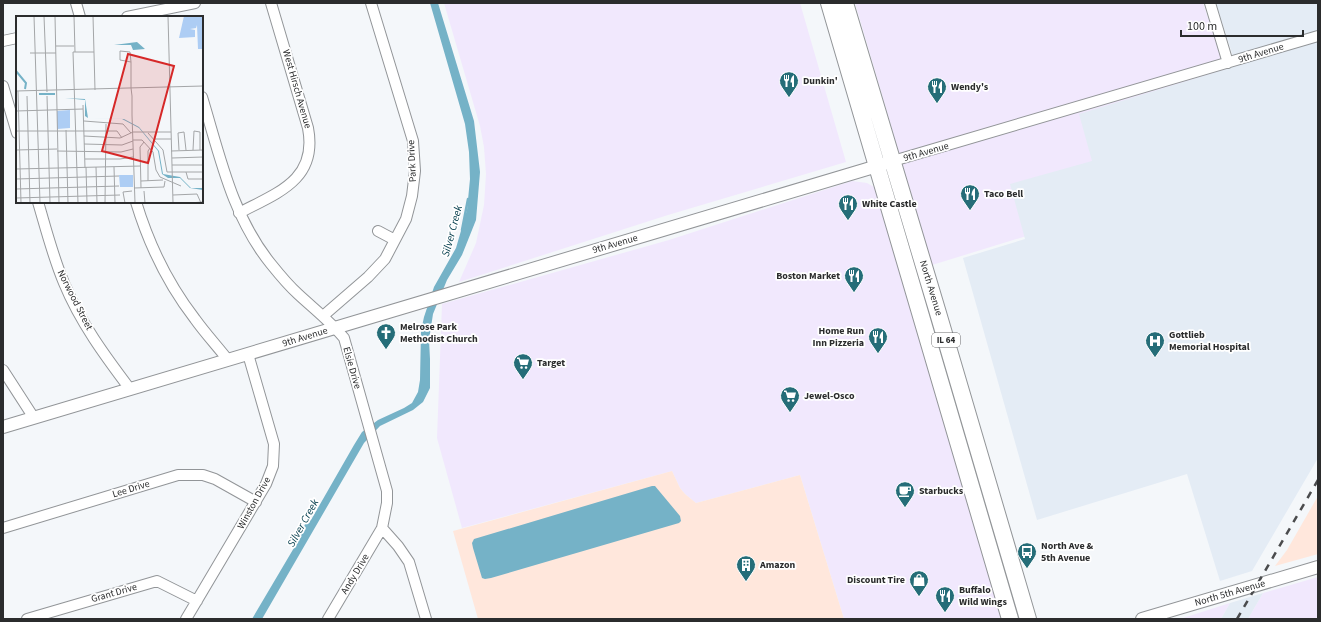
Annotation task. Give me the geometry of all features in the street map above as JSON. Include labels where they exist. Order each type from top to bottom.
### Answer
[{"type":"main road","name":"North Avenue","points":[[829,3],[1007,614]]},
{"type":"main road","name":"North Avenue","points":[[845,3],[1029,615]]},
{"type":"street","points":[[76,3],[80,16]]},
{"type":"street","points":[[133,16],[176,9],[195,3]]},
{"type":"street","name":"West Hirsch Avenue","points":[[239,213],[281,191],[294,180],[303,169],[309,150],[310,137],[308,128],[271,3]]},
{"type":"street","name":"Park Drive","points":[[323,316],[368,277],[385,259],[406,219],[412,196],[415,171],[413,141],[371,3]]},
{"type":"street","name":"9th Avenue","points":[[1210,3],[1228,63]]},
{"type":"street","name":"9th Avenue","points":[[3,427],[440,297],[555,261],[1318,36]]},
{"type":"street","points":[[3,41],[16,38]]},
{"type":"street","points":[[3,86],[16,130]]},
{"type":"street","name":"Elsie Drive","points":[[203,100],[228,183],[248,232],[271,264],[296,292],[336,328],[344,338],[387,491],[387,503],[382,528]]},
{"type":"street","name":"Norwood Street","points":[[38,203],[52,252],[64,284],[77,310],[102,351],[130,389]]},
{"type":"street","points":[[136,203],[145,230],[168,277],[196,320],[228,360]]},
{"type":"street","points":[[378,231],[395,240]]},
{"type":"street","name":"Winston Drive","points":[[186,619],[256,502],[266,484],[273,466],[274,444],[248,354]]},
{"type":"street","points":[[3,370],[34,418]]},
{"type":"street","name":"Lee Drive","points":[[3,528],[178,475],[202,475],[215,479],[256,502]]},
{"type":"street","points":[[382,528],[398,546],[409,562],[426,619]]},
{"type":"street","name":"Andy Drive","points":[[328,619],[382,528]]},
{"type":"street","name":"North 5th Avenue","points":[[1142,619],[1318,567]]},
{"type":"street","name":"Grant Drive","points":[[27,619],[157,581],[197,601]]},
{"type":"shaded area","points":[[444,3],[800,3],[846,162],[668,215],[459,282],[476,243],[484,205],[486,174],[484,147],[480,126]]},
{"type":"shaded area","points":[[855,3],[1203,3],[1258,165],[932,265]]},
{"type":"shaded area","name":"Gottlieb Memorial Hospital","points":[[1216,3],[1318,3],[1318,458],[1252,571],[1220,581],[1187,474],[1037,520],[963,258],[1025,239],[1010,184],[1092,161],[1079,114],[1236,66]]},
{"type":"shaded area","points":[[852,181],[867,183],[874,187],[877,193],[1001,614],[1000,619],[844,619],[800,475],[696,503],[680,488],[672,471],[462,528],[437,438],[442,304],[669,240]]},
{"type":"shaded area","points":[[672,471],[680,488],[696,503],[800,475],[844,619],[478,619],[453,531]]},
{"type":"shaded area","points":[[1318,496],[1318,554],[1275,566],[1287,550]]},
{"type":"shaded area","points":[[1318,577],[1318,619],[1248,619],[1263,593]]},
{"type":"shaded area","points":[[1263,593],[1248,619],[1221,619],[1230,603]]},
{"type":"shaded area","points":[[1230,603],[1221,619],[1180,619]]},
{"type":"water","points":[[430,3],[438,3],[474,121],[480,172],[476,220],[462,255],[447,280],[433,314],[429,340],[430,388],[423,402],[413,410],[380,426],[364,443],[262,619],[252,619],[301,536],[305,524],[311,520],[362,432],[378,420],[412,403],[418,392],[420,380],[421,331],[424,317],[434,287],[456,248],[467,210],[470,179],[469,152],[465,124]]},
{"type":"water","points":[[655,486],[680,516],[681,521],[679,523],[491,578],[482,578],[473,548],[472,543],[474,539]]},
{"type":"waterway","name":"Silver Creek","points":[[462,230],[468,199]]},
{"type":"railway","points":[[1237,619],[1318,480]]},
{"type":"place","name":"Dunkin'","points":[[789,98]]},
{"type":"place","name":"Wendy's","points":[[937,104]]},
{"type":"place","name":"Taco Bell","points":[[970,211]]},
{"type":"place","name":"White Castle","points":[[848,221]]},
{"type":"place","name":"Boston Market","points":[[854,293]]},
{"type":"place","name":"Melrose Park Methodist Church","points":[[386,350]]},
{"type":"place","name":"Home Run Inn Pizzeria","points":[[878,354]]},
{"type":"place","name":"Gottlieb Memorial Hospital","points":[[1155,358]]},
{"type":"place","name":"Target","points":[[523,380]]},
{"type":"place","name":"Jewel-Osco","points":[[790,413]]},
{"type":"place","name":"Starbucks","points":[[905,508]]},
{"type":"place","name":"North Ave & 5th Avenue","points":[[1027,569]]},
{"type":"place","name":"Amazon","points":[[746,582]]},
{"type":"place","name":"Discount Tire","points":[[919,597]]},
{"type":"place","name":"Buffalo Wild Wings","points":[[945,613]]}]
